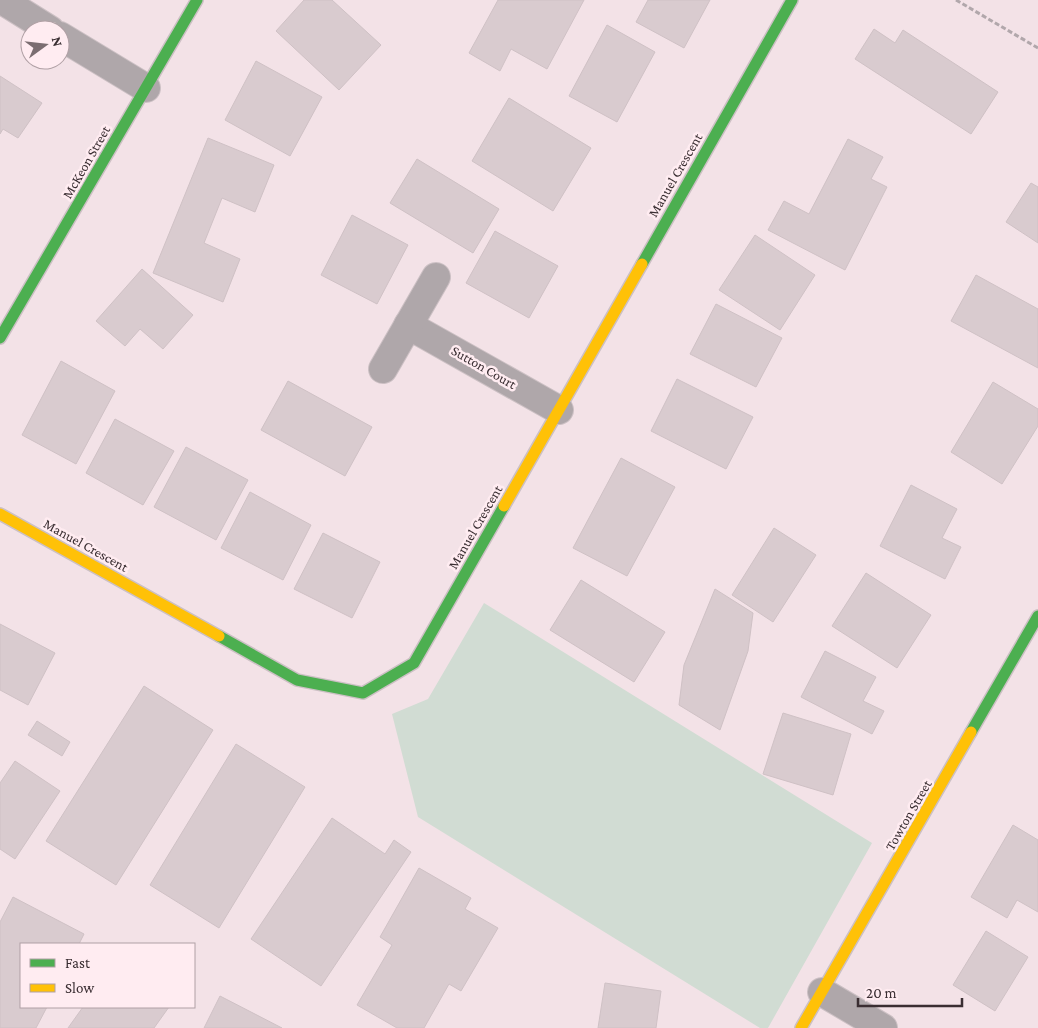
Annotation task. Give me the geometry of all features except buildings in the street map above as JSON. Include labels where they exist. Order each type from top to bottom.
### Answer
[{"type":"street","points":[[2,0],[34,20]]},
{"type":"street","name":"McKeon Street","points":[[0,338],[197,0]]},
{"type":"street","name":"Manuel Crescent","points":[[0,514],[297,680],[363,693],[414,663],[792,0]]},
{"type":"street","points":[[70,42],[146,88]]},
{"type":"street","points":[[383,369],[436,277]]},
{"type":"street","name":"Sutton Court","points":[[408,325],[559,410]]},
{"type":"street","name":"Towton Street","points":[[801,1028],[1038,616]]},
{"type":"street","points":[[822,992],[883,1028]]},
{"type":"path","points":[[956,0],[1038,48]]},
{"type":"shaded area","points":[[484,603],[872,843],[768,1028],[760,1028],[418,817],[392,714],[428,699]]},
{"type":"traffic: fast","points":[[0,338],[197,0]]},
{"type":"traffic: fast","points":[[642,264],[792,0]]},
{"type":"traffic: fast","points":[[219,636],[297,680],[363,693],[414,663],[504,506]]},
{"type":"traffic: fast","points":[[971,732],[1038,616]]},
{"type":"traffic: slow","points":[[504,506],[642,264]]},
{"type":"traffic: slow","points":[[0,514],[219,636]]},
{"type":"traffic: slow","points":[[801,1028],[971,732]]}]
